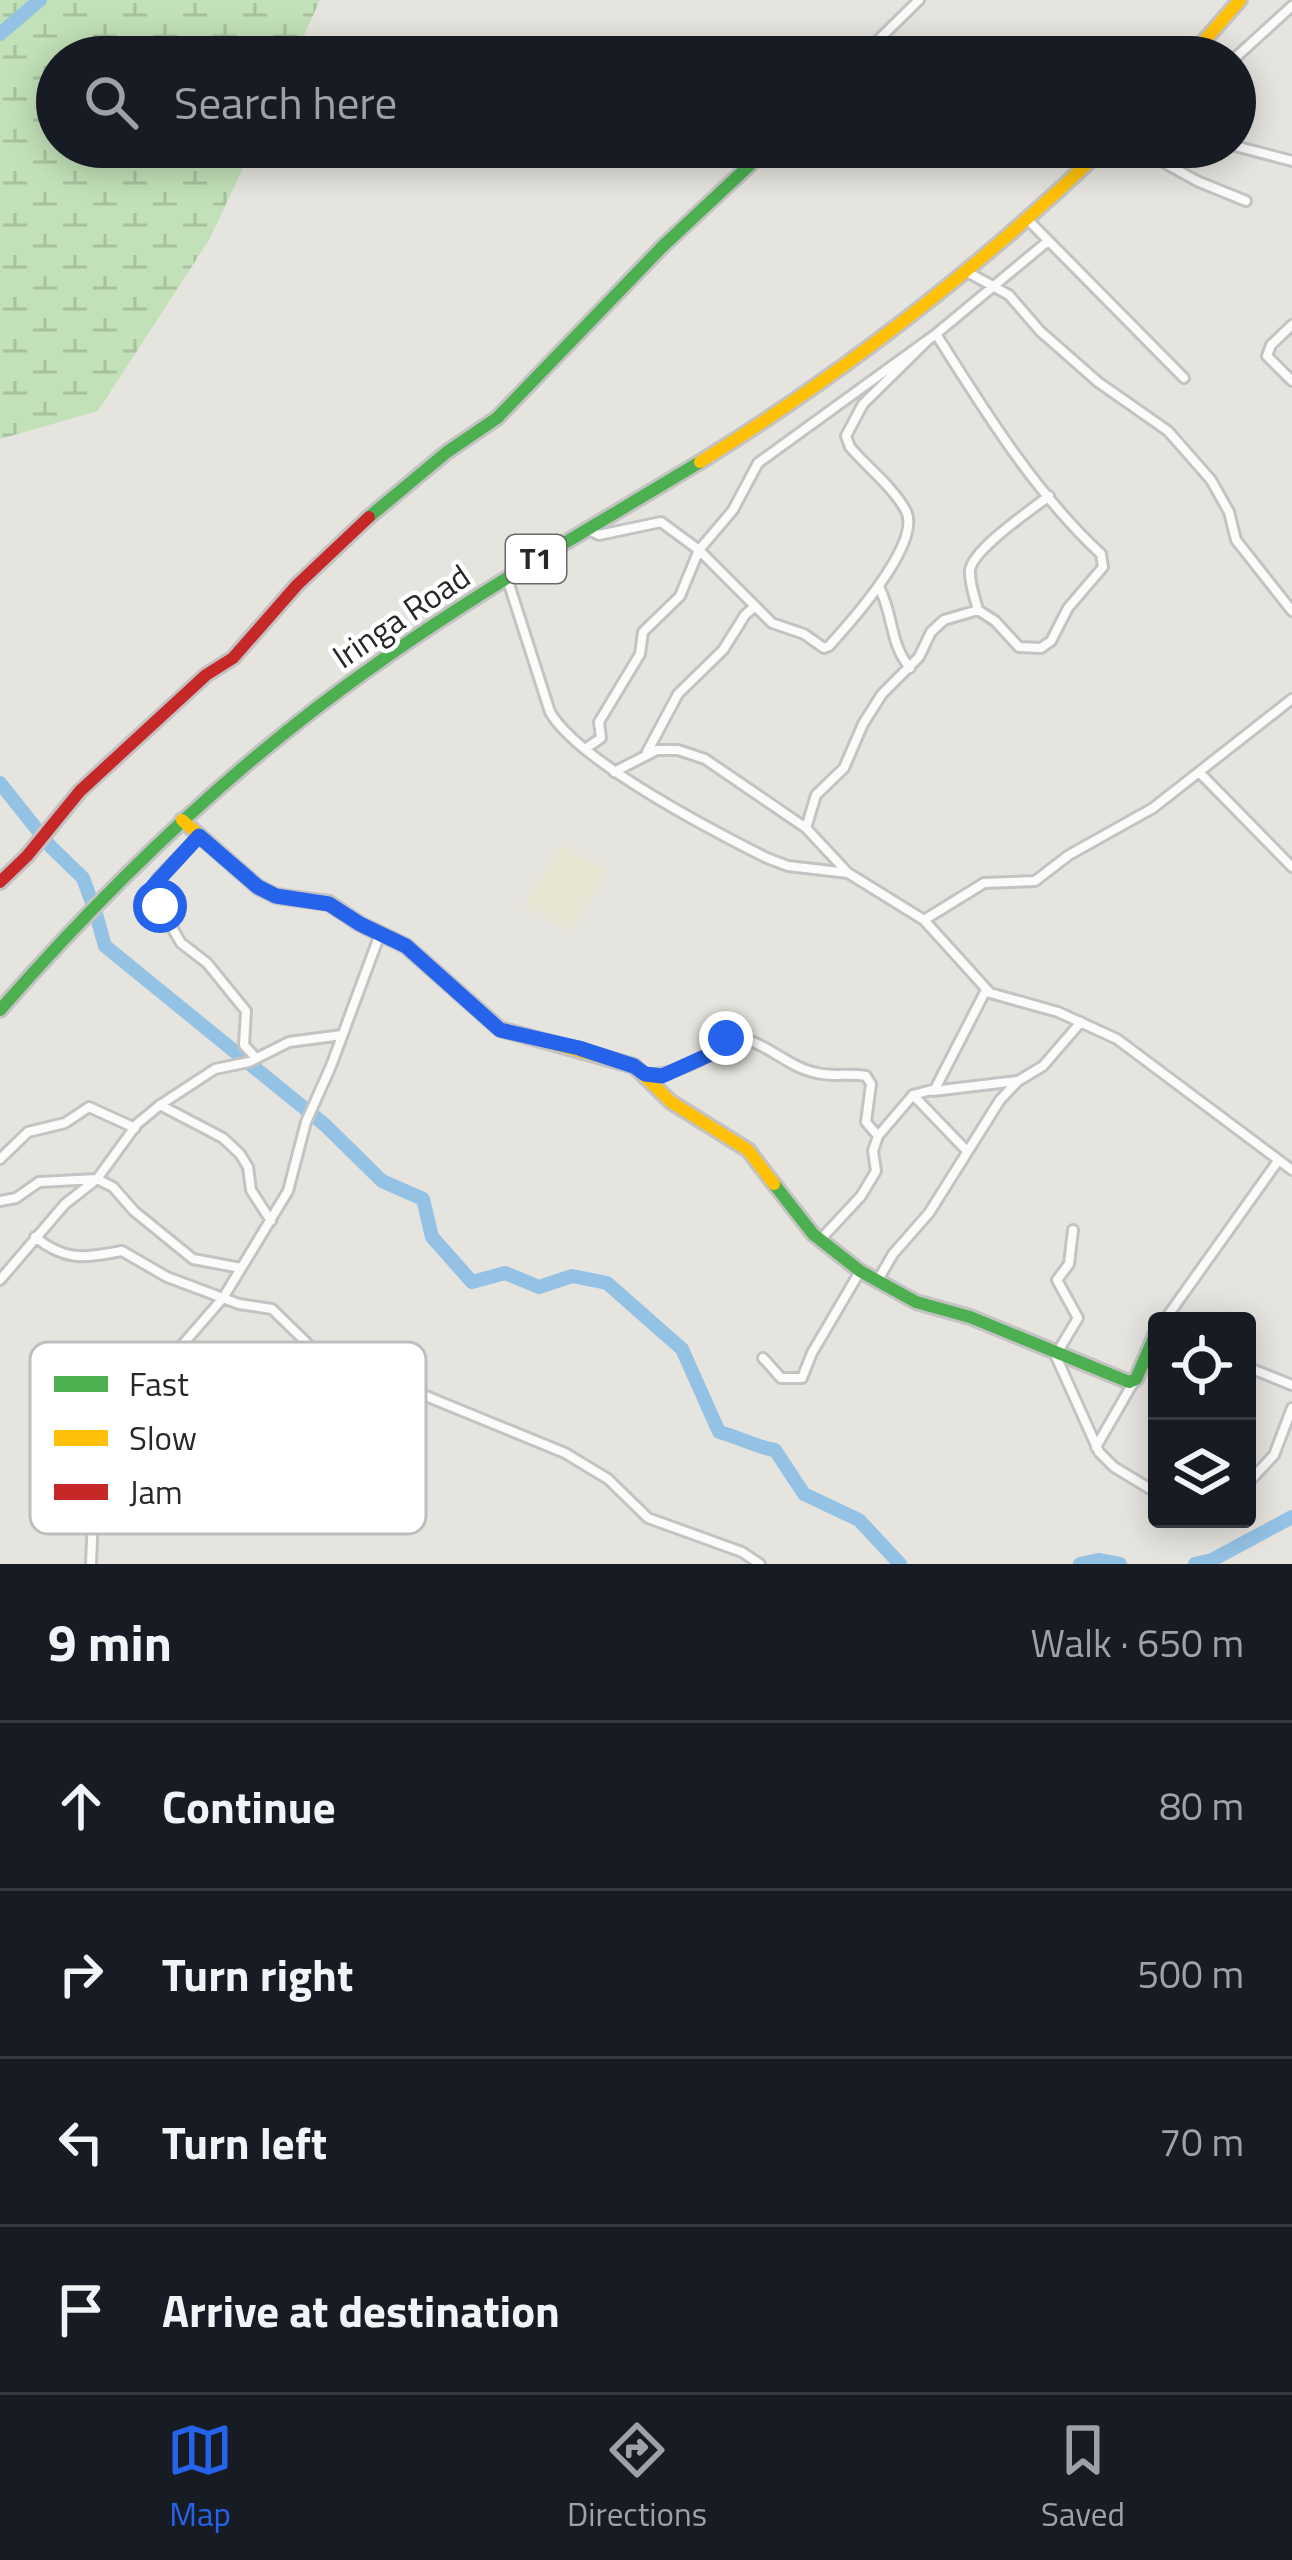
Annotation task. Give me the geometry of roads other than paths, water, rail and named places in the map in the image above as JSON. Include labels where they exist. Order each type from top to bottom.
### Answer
[{"type":"main road","points":[[1208,36],[1240,0]]},
{"type":"main road","points":[[0,881],[80,791],[206,675],[233,658],[297,584],[362,524],[446,452],[497,418],[663,246],[747,168]]},
{"type":"main road","name":"Iringa Road","points":[[0,1010],[74,927],[182,820],[335,694],[507,577],[842,370],[968,272],[1082,168]]},
{"type":"main road","points":[[182,820],[258,887],[276,896],[329,904],[417,953],[500,1030],[634,1066],[671,1102],[753,1154],[820,1240],[860,1271],[916,1302],[970,1317],[1133,1382],[1148,1350]]},
{"type":"street","points":[[883,36],[920,0]]},
{"type":"street","points":[[1256,39],[1292,6]]},
{"type":"street","points":[[1256,152],[1292,161]]},
{"type":"street","points":[[1174,168],[1246,201]]},
{"type":"street","points":[[1027,219],[1184,377]]},
{"type":"street","points":[[585,748],[601,738],[599,722],[640,654],[643,632],[680,596],[699,550],[734,510],[753,470],[767,455],[933,336],[1048,241]]},
{"type":"street","points":[[968,272],[1019,303],[1040,331],[1098,382],[1168,431],[1211,480],[1243,550],[1292,611]]},
{"type":"street","points":[[1292,325],[1271,345],[1267,356],[1292,381]]},
{"type":"street","points":[[933,336],[1049,496],[1101,554],[1103,567],[1068,608],[1051,640],[1041,648],[1019,647],[978,610],[970,577],[973,561],[1049,496]]},
{"type":"street","points":[[588,529],[599,535],[658,520],[699,550],[772,623],[827,647],[878,586],[902,550],[908,529],[908,514],[850,448],[846,436],[863,404],[933,336]]},
{"type":"street","points":[[507,577],[550,712],[562,731],[614,772],[777,863],[848,874]]},
{"type":"street","points":[[878,586],[891,612],[895,648],[910,668]]},
{"type":"street","points":[[647,752],[678,694],[723,650],[754,607]]},
{"type":"street","points":[[806,828],[816,795],[844,768],[872,710],[910,668],[937,626],[978,610]]},
{"type":"street","points":[[924,920],[984,884],[1035,881],[1069,855],[1153,808],[1292,699]]},
{"type":"street","points":[[614,772],[647,752],[678,750],[705,759],[806,828],[848,874],[924,920],[986,990],[1082,1022],[1117,1039],[1292,1170]]},
{"type":"street","points":[[1199,772],[1292,866]]},
{"type":"street","points":[[199,836],[157,879],[153,895],[179,940],[207,963],[246,1011],[244,1045],[257,1059]]},
{"type":"street","points":[[185,1342],[224,1298],[296,1172],[306,1122],[381,932]]},
{"type":"street","points":[[933,1091],[986,990]]},
{"type":"street","points":[[878,1280],[893,1253],[929,1213],[1000,1100],[1042,1066],[1082,1022]]},
{"type":"street","points":[[0,1280],[64,1204],[97,1179],[135,1128],[160,1105],[212,1071],[257,1059],[290,1042],[341,1035]]},
{"type":"street","points":[[645,1074],[670,1074],[717,1050],[727,1038],[742,1038],[813,1073],[868,1078],[866,1122],[878,1136]]},
{"type":"street","points":[[820,1240],[861,1196],[876,1171],[873,1150],[878,1136],[913,1095],[1018,1081]]},
{"type":"street","points":[[913,1095],[967,1150]]},
{"type":"street","points":[[160,1105],[216,1134],[241,1154],[252,1192],[271,1221]]},
{"type":"street","points":[[2,1153],[28,1132],[65,1123],[89,1107],[135,1128]]},
{"type":"street","points":[[1170,1312],[1278,1161]]},
{"type":"street","points":[[0,1201],[16,1198],[39,1182],[97,1179],[113,1187],[194,1259],[241,1268]]},
{"type":"street","points":[[1073,1230],[1069,1264],[1058,1280],[1078,1321],[1055,1352],[1096,1447],[1114,1468],[1148,1488]]},
{"type":"street","points":[[35,1237],[56,1251],[87,1258],[122,1251],[159,1274],[279,1312],[306,1342]]},
{"type":"street","points":[[763,1358],[781,1378],[802,1378],[860,1271]]},
{"type":"street","points":[[1256,1371],[1292,1385]]},
{"type":"street","points":[[1096,1447],[1133,1382]]},
{"type":"street","points":[[426,1396],[565,1453],[608,1479],[648,1517],[742,1552],[760,1564]]},
{"type":"street","points":[[1256,1474],[1274,1455],[1292,1408]]},
{"type":"street","points":[[91,1564],[92,1534]]},
{"type":"waterway","points":[[0,34],[40,0]]},
{"type":"waterway","points":[[0,783],[51,847],[83,878],[91,900]]},
{"type":"waterway","points":[[96,914],[105,946],[325,1125],[382,1181],[423,1199],[432,1237],[472,1282],[505,1273],[539,1287],[572,1276],[607,1283],[682,1349],[719,1432],[775,1450],[804,1494],[859,1520],[900,1564]]},
{"type":"waterway","points":[[1195,1564],[1212,1560],[1292,1517]]},
{"type":"waterway","points":[[1080,1564],[1098,1560],[1120,1564]]}]
